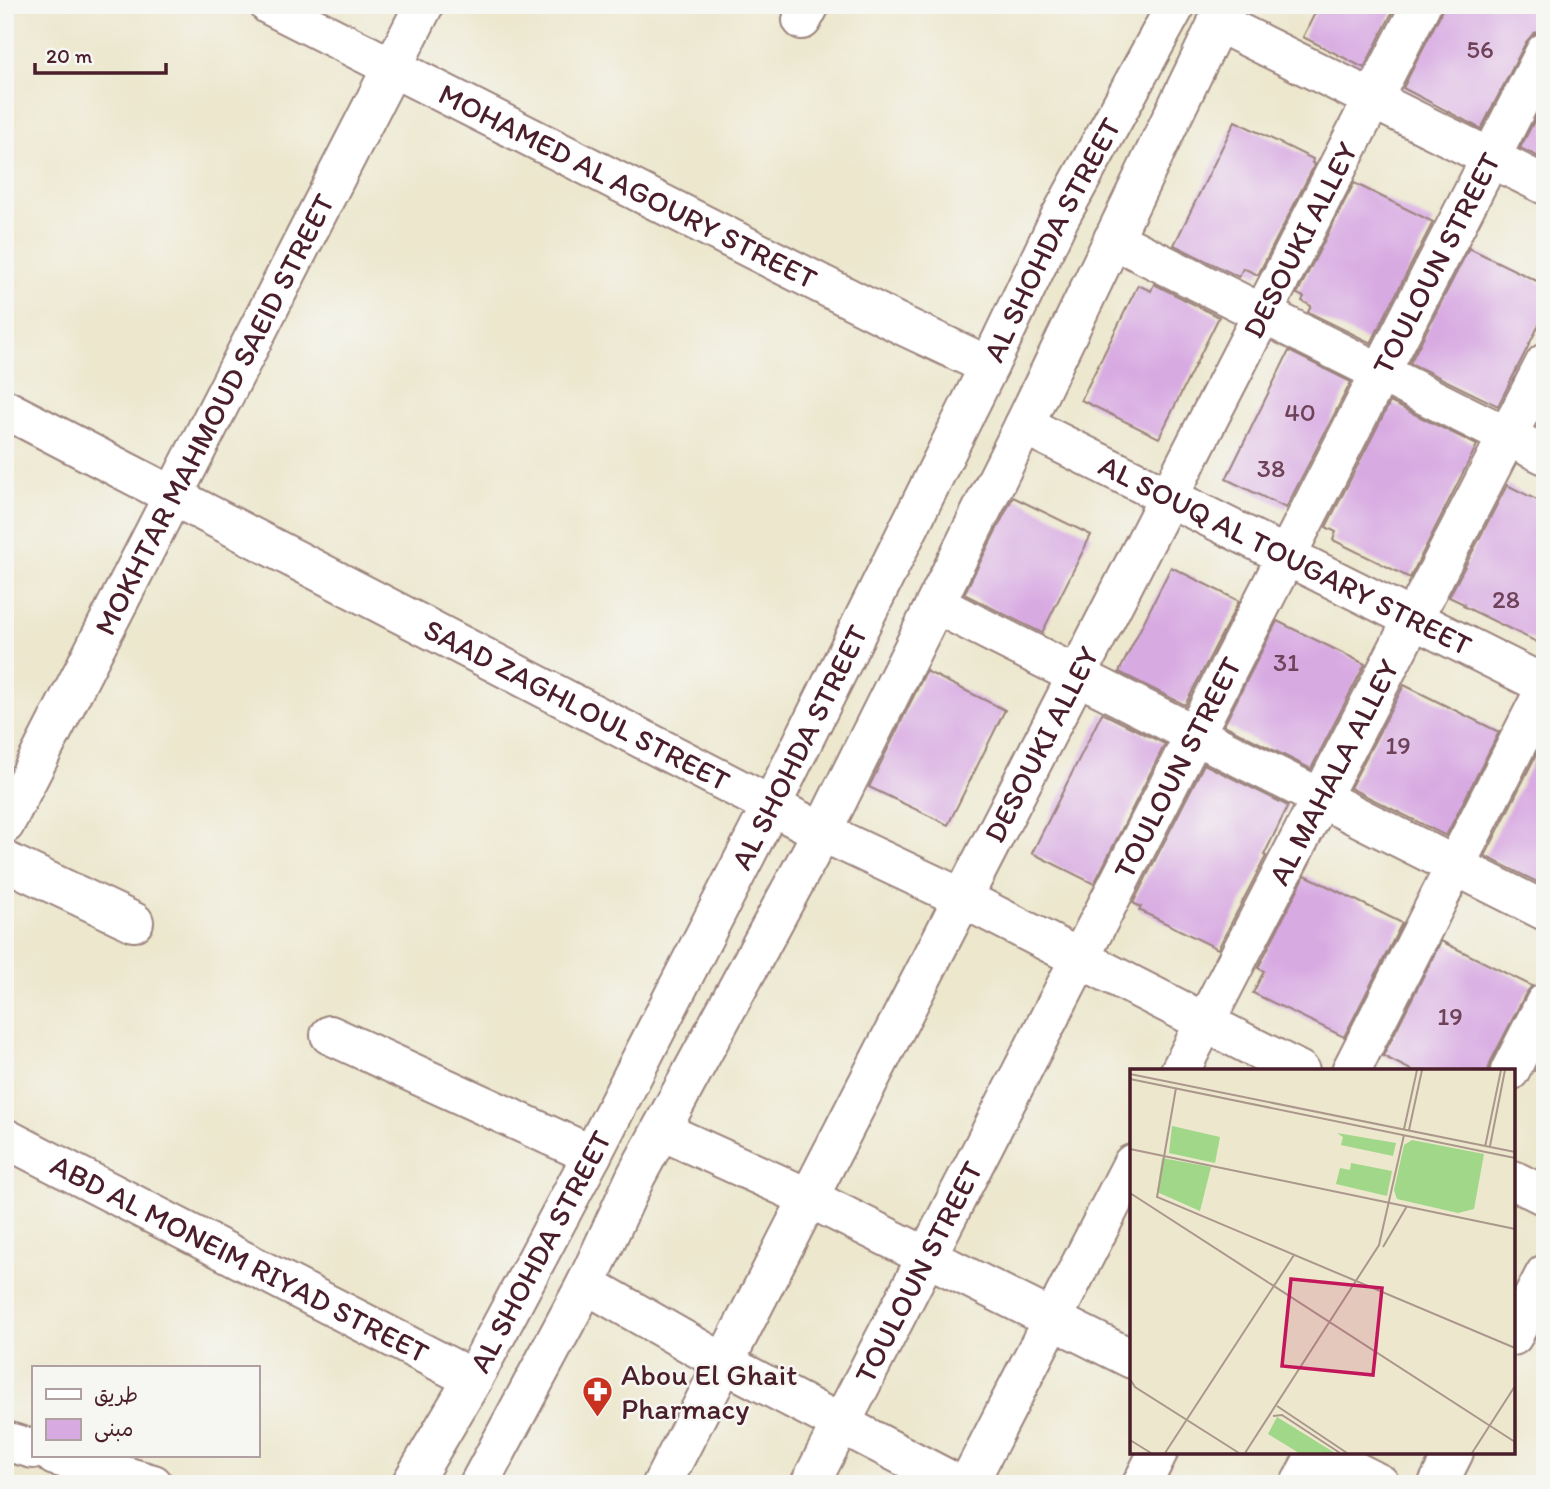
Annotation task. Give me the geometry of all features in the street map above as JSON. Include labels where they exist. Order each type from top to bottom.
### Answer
[{"type":"main road","name":"MOHAMED AL AGOURY STREET","points":[[269,5],[880,314],[989,366]]},
{"type":"main road","name":"MOKHTAR MAHMOUD SAEID STREET","points":[[5,824],[424,5]]},
{"type":"main road","name":"AL SHOHDA STREET","points":[[411,1484],[473,1379],[592,1155],[771,806],[1059,219],[1175,5]]},
{"type":"main road","name":"DESOUKI ALLEY","points":[[662,1484],[1421,5]]},
{"type":"main road","name":"AL SHOHDA STREET","points":[[479,1484],[586,1284],[636,1176],[822,832],[937,605],[1222,14]]},
{"type":"main road","points":[[1222,14],[1372,100],[1545,185]]},
{"type":"main road","name":"TOULOUN STREET","points":[[810,1484],[1545,52]]},
{"type":"main road","points":[[1114,239],[1545,455]]},
{"type":"main road","name":"AL MAHALA ALLEY","points":[[1181,1069],[1545,363]]},
{"type":"main road","name":"SAAD ZAGHLOUL STREET","points":[[5,409],[771,806],[962,898],[1296,1069]]},
{"type":"main road","name":"AL SOUQ AL TOUGARY STREET","points":[[1024,425],[1545,687]]},
{"type":"main road","points":[[937,605],[1545,911]]},
{"type":"main road","points":[[1352,1069],[1545,687]]},
{"type":"main road","points":[[5,861],[134,922]]},
{"type":"main road","points":[[1511,1069],[1545,1003]]},
{"type":"main road","points":[[330,1035],[592,1155]]},
{"type":"main road","points":[[662,1130],[809,1198],[1130,1358]]},
{"type":"main road","name":"ABD AL MONEIM RIYAD STREET","points":[[5,1138],[473,1379]]},
{"type":"main road","points":[[968,1484],[1130,1168]]},
{"type":"main road","points":[[1515,1181],[1545,1196]]},
{"type":"main road","points":[[1515,1332],[1545,1274]]},
{"type":"main road","points":[[586,1284],[724,1363],[957,1484]]},
{"type":"main road","points":[[5,1441],[32,1449]]},
{"type":"main road","points":[[1142,1484],[1157,1454]]},
{"type":"main road","points":[[1300,1484],[1316,1454]]},
{"type":"main road","points":[[1321,1454],[1380,1484]]},
{"type":"main road","points":[[1438,1484],[1453,1454]]},
{"type":"main road","points":[[62,1458],[153,1484]]},
{"type":"building","points":[[1319,5],[1396,5],[1364,68],[1303,37]]},
{"type":"building","points":[[1443,5],[1545,5],[1545,30],[1534,33],[1526,42],[1481,129],[1403,88]]},
{"type":"building","points":[[1545,100],[1545,160],[1520,148]]},
{"type":"building","points":[[1235,121],[1313,159],[1312,163],[1315,164],[1258,275],[1243,268],[1239,277],[1174,245]]},
{"type":"building","points":[[1354,183],[1433,222],[1371,343],[1308,312],[1311,306],[1302,301],[1304,297],[1297,294]]},
{"type":"building","points":[[1469,248],[1545,285],[1545,313],[1498,406],[1410,363]]},
{"type":"building","points":[[1154,284],[1219,317],[1159,438],[1081,400],[1138,285],[1151,291]]},
{"type":"building","points":[[1289,351],[1351,382],[1286,508],[1226,479]]},
{"type":"building","points":[[1390,402],[1477,445],[1410,578],[1333,540],[1336,532],[1326,527]]},
{"type":"building","points":[[1507,485],[1545,504],[1545,646],[1449,597]]},
{"type":"building","points":[[1013,497],[1091,535],[1042,633],[964,594]]},
{"type":"building","points":[[1171,567],[1239,601],[1185,705],[1119,672]]},
{"type":"building","points":[[1277,621],[1365,664],[1311,769],[1224,725]]},
{"type":"building","points":[[926,671],[1005,710],[948,825],[869,787]]},
{"type":"building","points":[[1404,685],[1499,732],[1446,836],[1350,788]]},
{"type":"building","points":[[1102,713],[1165,744],[1094,884],[1032,853]]},
{"type":"building","points":[[1538,751],[1545,755],[1545,886],[1485,856]]},
{"type":"building","points":[[1204,764],[1288,806],[1264,855],[1266,856],[1218,949],[1139,910],[1141,907],[1133,903]]},
{"type":"building","points":[[1305,875],[1402,923],[1344,1037],[1253,993],[1264,971],[1258,968]]},
{"type":"building","points":[[1441,941],[1532,986],[1489,1069],[1409,1069],[1383,1056]]},
{"type":"building","points":[[1545,1051],[1545,1071],[1535,1071]]},
{"type":"place","name":"Abou El Ghait Pharmacy","points":[[598,1419]]}]
